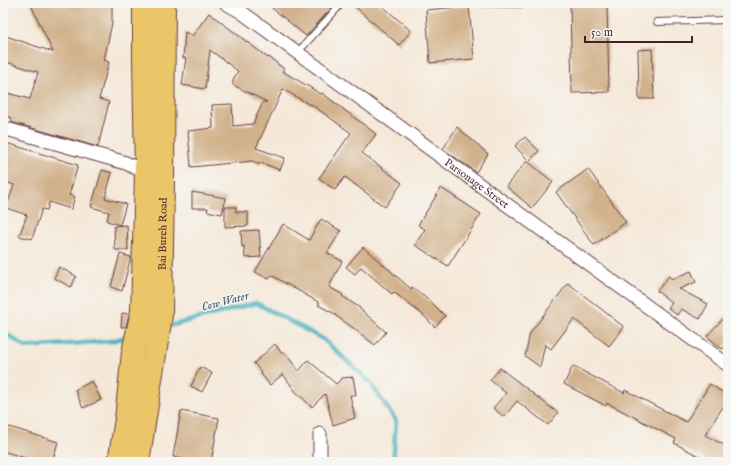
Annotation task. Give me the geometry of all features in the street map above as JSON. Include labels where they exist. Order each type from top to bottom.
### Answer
[{"type":"highway","points":[[144,3],[146,173],[151,314]]},
{"type":"highway","name":"Bai Bureh Road","points":[[119,462],[126,419],[144,354],[151,314],[163,180],[164,3]]},
{"type":"highway","name":"Bai Bureh Road","points":[[138,462],[144,354]]},
{"type":"street","name":"Parsonage Street","points":[[226,3],[240,11],[298,52],[728,365]]},
{"type":"street","points":[[3,128],[126,163],[146,173]]},
{"type":"street","points":[[320,434],[320,462]]},
{"type":"lane","points":[[298,52],[342,3]]},
{"type":"lane","points":[[473,3],[520,4]]},
{"type":"lane","points":[[657,22],[728,20]]},
{"type":"building","points":[[30,3],[112,3],[112,23],[104,60],[109,62],[99,99],[109,102],[98,147],[11,122],[12,118],[3,115],[3,92],[30,99],[38,72],[3,61],[3,35],[53,52]]},
{"type":"building","points":[[266,3],[336,3],[306,36]]},
{"type":"building","points":[[351,3],[379,3],[411,31],[399,45]]},
{"type":"building","points":[[570,3],[607,3],[609,92],[572,93]]},
{"type":"building","points":[[469,6],[474,59],[430,63],[426,10]]},
{"type":"building","points":[[209,13],[268,58],[269,57],[284,69],[282,71],[321,94],[322,93],[376,134],[362,153],[402,183],[385,207],[345,177],[335,190],[319,178],[351,133],[311,104],[310,105],[283,89],[256,148],[285,158],[280,170],[259,162],[259,165],[253,161],[191,167],[188,131],[213,128],[212,105],[232,104],[233,126],[253,124],[263,102],[267,102],[233,85],[233,80],[238,71],[210,50],[205,89],[182,85],[186,58],[183,58],[185,32],[192,36]]},
{"type":"building","points":[[652,49],[654,99],[639,99],[638,50]]},
{"type":"building","points":[[457,127],[488,154],[476,172],[443,149]]},
{"type":"building","points":[[525,137],[539,151],[529,161],[515,146]]},
{"type":"building","points":[[3,142],[78,165],[69,195],[75,197],[71,209],[49,202],[47,210],[42,209],[32,239],[19,236],[27,215],[6,208],[14,185],[3,181]]},
{"type":"building","points":[[527,161],[553,182],[532,208],[506,186]]},
{"type":"building","points":[[588,169],[626,222],[594,245],[556,192]]},
{"type":"building","points":[[102,170],[112,173],[105,198],[126,204],[120,225],[107,221],[109,212],[91,207]]},
{"type":"building","points":[[441,188],[481,214],[448,266],[415,245],[425,229],[418,225]]},
{"type":"building","points":[[192,192],[226,198],[222,214],[207,211],[208,208],[192,208]]},
{"type":"building","points":[[225,207],[236,207],[236,212],[248,212],[248,226],[225,227]]},
{"type":"building","points":[[321,219],[341,231],[327,253],[342,261],[329,287],[343,295],[342,296],[360,308],[386,332],[375,345],[335,314],[318,305],[320,303],[271,275],[269,279],[255,272],[283,224],[309,240]]},
{"type":"building","points":[[127,225],[128,250],[115,250],[114,226]]},
{"type":"building","points":[[259,230],[261,257],[245,258],[244,246],[242,247],[241,231]]},
{"type":"building","points":[[363,247],[411,289],[412,287],[433,304],[445,316],[435,327],[424,316],[394,292],[392,294],[361,267],[355,274],[346,267]]},
{"type":"building","points":[[120,254],[131,257],[122,291],[111,287]]},
{"type":"building","points":[[59,267],[76,276],[71,287],[54,278]]},
{"type":"building","points":[[691,271],[696,282],[679,289],[708,304],[700,319],[681,309],[677,315],[668,308],[672,303],[657,291],[669,276],[672,279]]},
{"type":"building","points":[[568,283],[624,327],[609,346],[574,319],[551,349],[545,344],[540,367],[525,356],[530,333]]},
{"type":"building","points":[[122,313],[129,314],[126,327],[121,327]]},
{"type":"building","points":[[728,313],[728,343],[722,349],[707,336]]},
{"type":"building","points":[[275,344],[282,354],[284,352],[299,371],[308,360],[336,384],[342,378],[353,377],[356,395],[350,395],[355,418],[333,425],[325,394],[312,407],[295,391],[283,374],[270,385],[254,363]]},
{"type":"building","points":[[573,366],[624,393],[625,390],[686,422],[710,384],[728,396],[728,399],[705,435],[728,447],[728,462],[710,462],[674,443],[676,439],[607,403],[606,406],[564,384]]},
{"type":"building","points":[[200,367],[212,373],[202,392],[191,386]]},
{"type":"building","points":[[500,368],[558,413],[548,425],[517,401],[504,417],[493,408],[506,393],[490,380]]},
{"type":"building","points":[[92,381],[101,400],[83,408],[75,390]]},
{"type":"building","points":[[181,411],[219,418],[211,462],[198,462],[173,457]]},
{"type":"building","points":[[3,425],[58,442],[52,462],[38,462],[3,451]]},
{"type":"waterway","name":"Cow Water","points":[[166,327],[256,303],[323,339],[369,381],[396,421],[393,462]]},
{"type":"waterway","name":"Cow Water","points":[[3,332],[26,347],[111,341],[130,336]]}]
